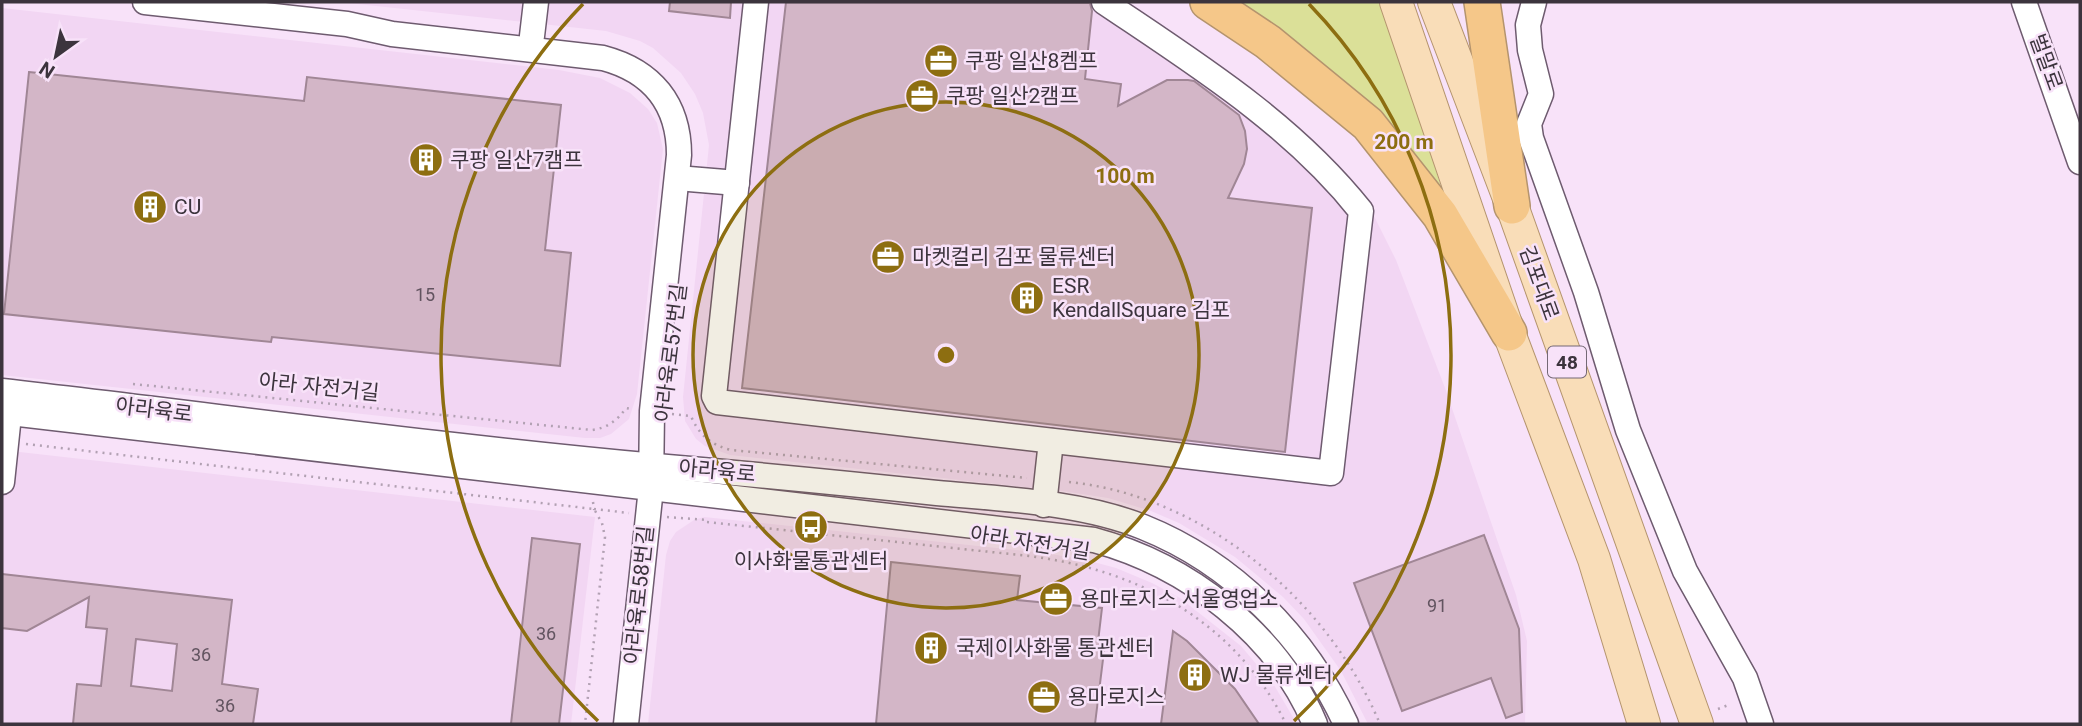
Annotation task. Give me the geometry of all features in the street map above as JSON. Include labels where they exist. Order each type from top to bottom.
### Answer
[{"type":"highway","points":[[1208,2],[1268,42],[1368,124],[1440,215],[1509,333]]},
{"type":"highway","points":[[1482,2],[1512,206]]},
{"type":"main road","name":"김포대로","points":[[1396,2],[1509,333],[1594,559],[1644,724]]},
{"type":"main road","name":"김포대로","points":[[1434,2],[1512,206],[1697,724]]},
{"type":"main road","points":[[1594,559],[1590,615],[1621,724]]},
{"type":"main road","points":[[1660,624],[1696,666],[1719,724]]},
{"type":"street","name":"아라육로57번길","points":[[145,2],[274,8],[392,34],[612,61],[645,77],[666,102],[677,131],[680,155],[652,411],[652,477]]},
{"type":"street","points":[[532,36],[536,2]]},
{"type":"street","points":[[756,2],[714,396],[717,402],[1331,473],[1361,211],[1321,164],[1272,119],[1217,78],[1104,2]]},
{"type":"street","name":"김포대로","points":[[1534,2],[1528,25],[1532,63],[1541,94],[1529,124],[1531,138],[1586,292],[1618,403],[1633,442],[1685,571],[1745,678],[1761,724]]},
{"type":"street","name":"벌말로","points":[[2024,2],[2080,162]]},
{"type":"street","name":"아라육로57번길","points":[[347,24],[394,22],[532,36],[622,50],[636,56],[659,73],[672,89],[687,118],[691,135],[690,179],[667,413],[652,477]]},
{"type":"street","points":[[690,179],[737,183]]},
{"type":"street","points":[[2,482],[6,402]]},
{"type":"street","name":"아라육로","points":[[6,402],[246,421],[1066,535],[1113,545],[1146,558],[1185,579],[1228,611],[1270,652],[1300,694],[1315,724]]},
{"type":"street","points":[[1044,505],[1051,441]]},
{"type":"street","name":"아라육로","points":[[652,477],[1044,505],[1095,513],[1142,527],[1189,549],[1215,566],[1256,601],[1297,643],[1322,678],[1346,724]]},
{"type":"street","name":"아라육로58번길","points":[[626,724],[652,477]]},
{"type":"path","name":"아라 자전거길","points":[[132,384],[592,430],[608,426],[621,416],[626,408]]},
{"type":"path","points":[[5,442],[594,509],[602,523],[605,537],[584,724]]},
{"type":"path","name":"아라 자전거길","points":[[708,522],[1029,556],[1071,562],[1121,576],[1174,602],[1225,642],[1257,676],[1286,724]]},
{"type":"shaded area","points":[[339,2],[1121,2],[1369,206],[1396,260],[1445,388],[1516,595],[1527,641],[1525,724],[1368,724],[1341,671],[1304,619],[1283,597],[1235,557],[1179,523],[1151,511],[1108,498],[1062,491],[730,455],[705,446],[696,439],[685,421],[683,397],[709,145],[703,113],[695,94],[681,73],[653,48],[640,41],[606,31]]},
{"type":"shaded area","points":[[2,8],[559,70],[600,78],[630,93],[648,109],[657,123],[663,149],[637,394],[629,419],[611,434],[600,438],[585,438],[2,375]]},
{"type":"shaded area","points":[[2,450],[595,517],[571,724],[2,724]]},
{"type":"shaded area","points":[[704,517],[1045,553],[1116,568],[1180,598],[1241,646],[1274,685],[1297,724],[648,724],[666,555],[676,532]]},
{"type":"green space","points":[[1231,2],[1379,2],[1450,215]]},
{"type":"building","points":[[670,2],[731,2],[730,18],[669,11]]},
{"type":"building","name":"ESR KendallSquare 김포","points":[[786,2],[1090,3],[1092,11],[1085,79],[1121,84],[1118,106],[1167,80],[1188,80],[1194,81],[1239,115],[1245,131],[1247,149],[1244,164],[1228,198],[1312,208],[1285,452],[742,388]]},
{"type":"building","points":[[29,72],[304,101],[307,77],[561,105],[545,250],[571,253],[560,366],[272,337],[271,342],[4,314]]},
{"type":"building","points":[[1484,535],[1519,629],[1522,712],[1506,718],[1491,678],[1402,711],[1354,583]]},
{"type":"building","points":[[532,538],[580,544],[559,724],[511,724]]},
{"type":"building","points":[[891,562],[1020,576],[1017,600],[1102,608],[1098,642],[1105,643],[1095,724],[876,724]]},
{"type":"building","points":[[2,574],[232,600],[222,684],[258,689],[253,724],[73,724],[77,684],[101,686],[107,629],[86,627],[89,597],[27,631],[2,628]],"holes":[[[136,639],[177,644],[172,691],[131,686]]]},
{"type":"building","name":"WJ 물류센터","points":[[1173,631],[1187,641],[1235,689],[1259,724],[1161,724]]},
{"type":"place","name":"쿠팡 일산8켐프","points":[[941,61]]},
{"type":"place","name":"쿠팡 일산2캠프","points":[[922,96]]},
{"type":"place","name":"쿠팡 일산7캠프","points":[[426,160]]},
{"type":"place","name":"CU","points":[[150,207]]},
{"type":"place","name":"마켓컬리 김포 물류센터","points":[[888,257]]},
{"type":"place","name":"ESR KendallSquare 김포","points":[[1027,298]]},
{"type":"place","name":"이사화물통관센터","points":[[811,527]]},
{"type":"place","name":"용마로지스 서울영업소","points":[[1056,599]]},
{"type":"place","name":"국제이사화물 통관센터","points":[[931,648]]},
{"type":"place","name":"WJ 물류센터","points":[[1195,675]]},
{"type":"place","name":"용마로지스","points":[[1044,697]]}]
